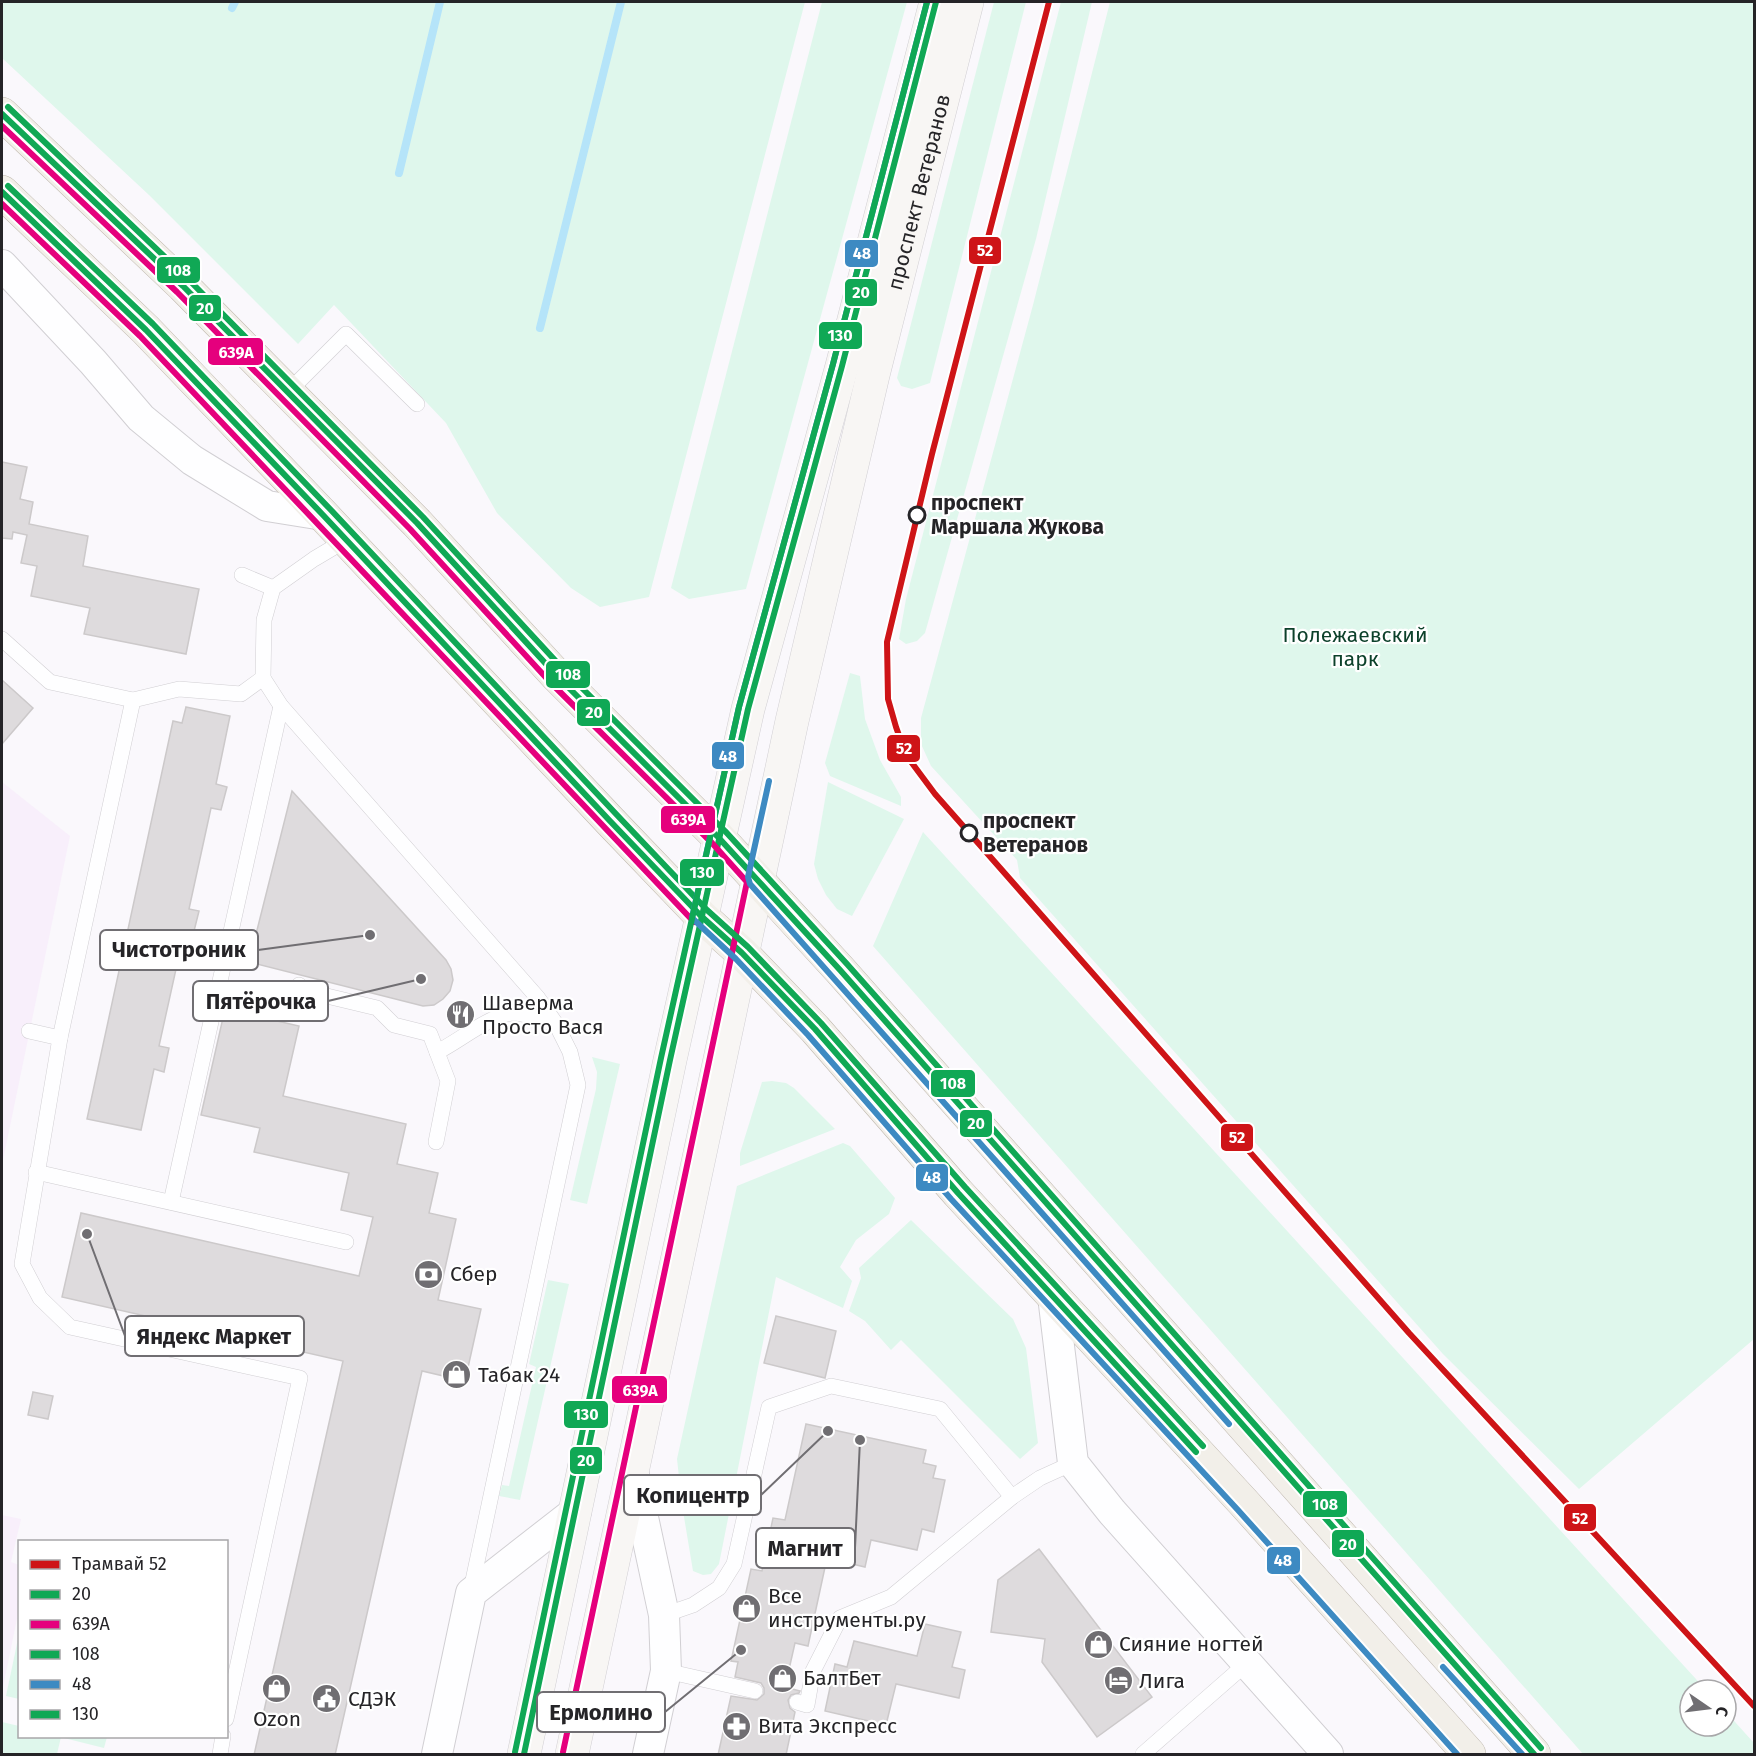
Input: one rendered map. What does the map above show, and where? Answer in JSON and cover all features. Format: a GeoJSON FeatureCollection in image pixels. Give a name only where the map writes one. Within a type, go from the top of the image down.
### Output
{"type":"FeatureCollection","features":[{"type":"Feature","properties":{"kind":"main road","name":"проспект Ветеранов"},"geometry":{"type":"LineString","coordinates":[[524,1755],[701,916],[748,709],[843,366],[936,2]]}},
{"type":"Feature","properties":{"kind":"main road","name":"проспект Ветеранов"},"geometry":{"type":"LineString","coordinates":[[572,1755],[757,879],[836,529],[967,2]]}},
{"type":"Feature","properties":{"kind":"main road"},"geometry":{"type":"LineString","coordinates":[[2,114],[183,286],[288,392],[417,523],[557,676],[718,837],[1534,1755]]}},
{"type":"Feature","properties":{"kind":"main road"},"geometry":{"type":"LineString","coordinates":[[2,192],[146,330],[701,916],[742,953],[815,1029],[958,1193],[1244,1503],[1469,1755]]}},
{"type":"Feature","properties":{"kind":"street"},"geometry":{"type":"LineString","coordinates":[[2,264],[93,362],[141,418],[192,460],[267,506],[323,515]]}},
{"type":"Feature","properties":{"kind":"street"},"geometry":{"type":"LineString","coordinates":[[1053,1296],[1073,1463],[1112,1512],[1328,1755]]}},
{"type":"Feature","properties":{"kind":"street"},"geometry":{"type":"LineString","coordinates":[[633,1471],[664,1615],[666,1671],[648,1755]]}},
{"type":"Feature","properties":{"kind":"street"},"geometry":{"type":"LineString","coordinates":[[437,1755],[471,1593],[576,1511]]}},
{"type":"Feature","properties":{"kind":"lane"},"geometry":{"type":"LineString","coordinates":[[288,392],[346,334],[417,404]]}},
{"type":"Feature","properties":{"kind":"lane"},"geometry":{"type":"LineString","coordinates":[[346,540],[273,588],[264,620],[263,678],[281,706],[535,994],[556,1024],[570,1052],[578,1085],[471,1593]]}},
{"type":"Feature","properties":{"kind":"lane"},"geometry":{"type":"LineString","coordinates":[[242,575],[273,588]]}},
{"type":"Feature","properties":{"kind":"lane"},"geometry":{"type":"LineString","coordinates":[[2,639],[50,682],[133,700],[179,688],[241,694],[263,678]]}},
{"type":"Feature","properties":{"kind":"lane"},"geometry":{"type":"LineString","coordinates":[[133,700],[60,1038],[22,1264],[40,1298],[70,1327],[300,1378],[228,1710]]}},
{"type":"Feature","properties":{"kind":"lane"},"geometry":{"type":"LineString","coordinates":[[171,1202],[281,706]]}},
{"type":"Feature","properties":{"kind":"lane"},"geometry":{"type":"LineString","coordinates":[[299,985],[306,991],[377,1008],[394,1025],[430,1034],[448,1081],[436,1142]]}},
{"type":"Feature","properties":{"kind":"lane"},"geometry":{"type":"LineString","coordinates":[[437,1052],[456,1043],[489,1020],[514,1013],[556,1024]]}},
{"type":"Feature","properties":{"kind":"lane"},"geometry":{"type":"LineString","coordinates":[[29,1031],[60,1038]]}},
{"type":"Feature","properties":{"kind":"lane"},"geometry":{"type":"LineString","coordinates":[[36,1172],[346,1242]]}},
{"type":"Feature","properties":{"kind":"lane"},"geometry":{"type":"LineString","coordinates":[[664,1615],[693,1605],[719,1588],[734,1564],[769,1407],[831,1386],[940,1409],[1012,1497]]}},
{"type":"Feature","properties":{"kind":"lane"},"geometry":{"type":"LineString","coordinates":[[797,1702],[807,1705],[813,1671],[840,1618],[891,1598],[1012,1497],[1040,1478],[1073,1463]]}},
{"type":"Feature","properties":{"kind":"lane"},"geometry":{"type":"LineString","coordinates":[[1143,1755],[1247,1664]]}},
{"type":"Feature","properties":{"kind":"lane"},"geometry":{"type":"LineString","coordinates":[[666,1671],[755,1691]]}},
{"type":"Feature","properties":{"kind":"lane"},"geometry":{"type":"LineString","coordinates":[[220,1755],[223,1738]]}},
{"type":"Feature","properties":{"kind":"shaded area"},"geometry":{"type":"Polygon","coordinates":[[[2,782],[70,836],[2,1165],[2,782]]]}},
{"type":"Feature","properties":{"kind":"shaded area"},"geometry":{"type":"Polygon","coordinates":[[[2,1515],[21,1519],[11,1562],[18,1565],[18,1614],[2,1692],[2,1515]]]}},
{"type":"Feature","properties":{"kind":"green space"},"geometry":{"type":"Polygon","coordinates":[[[2,2],[805,2],[649,597],[600,607],[571,588],[497,513],[446,423],[334,305],[298,344],[149,195],[2,58],[2,2]]]}},
{"type":"Feature","properties":{"kind":"green space"},"geometry":{"type":"Polygon","coordinates":[[[822,2],[907,2],[746,589],[689,599],[671,588],[822,2]]]}},
{"type":"Feature","properties":{"kind":"green space"},"geometry":{"type":"Polygon","coordinates":[[[994,2],[1026,2],[930,383],[912,389],[901,386],[897,378],[994,2]]]}},
{"type":"Feature","properties":{"kind":"green space"},"geometry":{"type":"Polygon","coordinates":[[[1061,2],[1092,2],[1036,239],[925,633],[917,641],[906,644],[899,639],[906,599],[1061,2]]]}},
{"type":"Feature","properties":{"kind":"green space","name":"Полежаевский парк"},"geometry":{"type":"Polygon","coordinates":[[[1110,2],[1754,2],[1754,1339],[1579,1489],[1443,1354],[1020,878],[1017,860],[931,766],[921,744],[921,718],[1033,305],[1110,2]]]}},
{"type":"Feature","properties":{"kind":"green space"},"geometry":{"type":"Polygon","coordinates":[[[850,673],[860,676],[865,719],[880,760],[901,797],[901,806],[830,776],[825,763],[850,673]]]}},
{"type":"Feature","properties":{"kind":"green space"},"geometry":{"type":"Polygon","coordinates":[[[828,782],[904,819],[852,916],[837,909],[826,895],[814,864],[828,782]]]}},
{"type":"Feature","properties":{"kind":"green space"},"geometry":{"type":"Polygon","coordinates":[[[923,832],[1695,1678],[1678,1678],[1678,1738],[1738,1738],[1738,1725],[1754,1743],[1754,1754],[1583,1754],[873,946],[923,832]]]}},
{"type":"Feature","properties":{"kind":"green space"},"geometry":{"type":"Polygon","coordinates":[[[592,1057],[620,1064],[587,1204],[570,1200],[596,1089],[597,1072],[592,1057]]]}},
{"type":"Feature","properties":{"kind":"green space"},"geometry":{"type":"Polygon","coordinates":[[[762,1082],[786,1083],[794,1088],[835,1129],[740,1166],[740,1153],[762,1082]]]}},
{"type":"Feature","properties":{"kind":"green space"},"geometry":{"type":"Polygon","coordinates":[[[843,1143],[850,1146],[895,1198],[889,1214],[856,1240],[840,1267],[852,1281],[843,1308],[776,1277],[719,1564],[711,1574],[703,1575],[693,1571],[677,1459],[737,1186],[843,1143]]]}},
{"type":"Feature","properties":{"kind":"green space"},"geometry":{"type":"Polygon","coordinates":[[[911,1220],[1013,1319],[1026,1348],[1038,1443],[1020,1459],[901,1340],[891,1350],[865,1321],[849,1311],[861,1278],[859,1268],[911,1220]]]}},
{"type":"Feature","properties":{"kind":"green space"},"geometry":{"type":"Polygon","coordinates":[[[548,1280],[569,1284],[520,1500],[499,1496],[502,1485],[509,1486],[536,1367],[529,1364],[548,1280]]]}},
{"type":"Feature","properties":{"kind":"green space"},"geometry":{"type":"Polygon","coordinates":[[[18,1639],[18,1699],[6,1696],[18,1639]]]}},
{"type":"Feature","properties":{"kind":"green space"},"geometry":{"type":"Polygon","coordinates":[[[2,1722],[18,1726],[18,1738],[61,1738],[57,1754],[2,1754],[2,1722]]]}},
{"type":"Feature","properties":{"kind":"green space"},"geometry":{"type":"Polygon","coordinates":[[[64,1738],[106,1738],[104,1748],[64,1738]]]}},
{"type":"Feature","properties":{"kind":"building"},"geometry":{"type":"Polygon","coordinates":[[[2,462],[27,467],[20,499],[33,502],[29,524],[88,536],[83,566],[199,589],[186,654],[84,634],[90,608],[31,596],[37,566],[21,563],[27,535],[13,532],[12,539],[2,538],[2,462]]]}},
{"type":"Feature","properties":{"kind":"building"},"geometry":{"type":"Polygon","coordinates":[[[2,680],[33,708],[2,744],[2,680]]]}},
{"type":"Feature","properties":{"kind":"building"},"geometry":{"type":"Polygon","coordinates":[[[186,707],[230,716],[216,784],[227,787],[221,810],[211,808],[189,909],[199,911],[193,935],[184,933],[159,1046],[169,1048],[164,1072],[154,1069],[141,1130],[87,1119],[173,721],[182,723],[186,707]]]}},
{"type":"Feature","properties":{"kind":"building"},"geometry":{"type":"Polygon","coordinates":[[[292,791],[446,960],[453,980],[450,991],[443,999],[434,1005],[423,1006],[249,962],[292,791]]]}},
{"type":"Feature","properties":{"kind":"building"},"geometry":{"type":"Polygon","coordinates":[[[225,1009],[299,1026],[283,1096],[406,1124],[397,1164],[438,1173],[429,1213],[456,1219],[438,1300],[481,1309],[465,1381],[422,1371],[335,1755],[254,1755],[343,1361],[62,1297],[81,1213],[359,1276],[373,1217],[341,1210],[349,1173],[254,1152],[260,1128],[201,1115],[225,1009]]]}},
{"type":"Feature","properties":{"kind":"building"},"geometry":{"type":"Polygon","coordinates":[[[776,1316],[836,1331],[825,1378],[764,1363],[776,1316]]]}},
{"type":"Feature","properties":{"kind":"building"},"geometry":{"type":"Polygon","coordinates":[[[33,1392],[53,1396],[48,1419],[28,1415],[33,1392]]]}},
{"type":"Feature","properties":{"kind":"building"},"geometry":{"type":"Polygon","coordinates":[[[806,1424],[926,1450],[923,1463],[936,1466],[933,1478],[945,1480],[934,1532],[922,1529],[917,1550],[871,1540],[865,1567],[827,1558],[808,1646],[795,1643],[785,1687],[800,1691],[791,1695],[788,1700],[790,1708],[795,1712],[786,1755],[718,1755],[731,1696],[757,1700],[764,1694],[761,1683],[735,1677],[738,1662],[731,1661],[751,1569],[762,1571],[773,1518],[785,1520],[806,1424]]]}},
{"type":"Feature","properties":{"kind":"building"},"geometry":{"type":"Polygon","coordinates":[[[1039,1549],[1152,1697],[1097,1737],[1042,1662],[1045,1639],[991,1632],[998,1580],[1039,1549]]]}},
{"type":"Feature","properties":{"kind":"building"},"geometry":{"type":"Polygon","coordinates":[[[925,1624],[961,1632],[952,1667],[965,1670],[959,1698],[896,1684],[886,1725],[825,1711],[835,1664],[847,1667],[854,1641],[917,1656],[925,1624]]]}},
{"type":"Feature","properties":{"kind":"waterway"},"geometry":{"type":"LineString","coordinates":[[232,8],[235,2]]}},
{"type":"Feature","properties":{"kind":"waterway"},"geometry":{"type":"LineString","coordinates":[[399,173],[440,2]]}},
{"type":"Feature","properties":{"kind":"waterway"},"geometry":{"type":"LineString","coordinates":[[540,328],[621,2]]}},
{"type":"Feature","properties":{"kind":"tram line","name":"52"},"geometry":{"type":"LineString","coordinates":[[1049,2],[932,454],[887,642],[888,699],[906,755],[935,794],[1409,1333],[1754,1706]]}},
{"type":"Feature","properties":{"kind":"transit line","name":"48"},"geometry":{"type":"LineString","coordinates":[[927,2],[833,364],[739,707],[692,918],[736,959],[808,1035],[951,1199],[1237,1509],[1457,1754]]}},
{"type":"Feature","properties":{"kind":"transit line","name":"130"},"geometry":{"type":"LineString","coordinates":[[515,1752],[661,1058],[739,707],[833,364],[927,2]]}},
{"type":"Feature","properties":{"kind":"transit line","name":"20"},"geometry":{"type":"LineString","coordinates":[[524,1754],[670,1060],[748,709],[842,366],[936,2]]}},
{"type":"Feature","properties":{"kind":"transit line","name":"108"},"geometry":{"type":"LineString","coordinates":[[8,107],[189,280],[423,517],[564,670],[725,831],[847,964],[1541,1748]]}},
{"type":"Feature","properties":{"kind":"transit line","name":"20"},"geometry":{"type":"LineString","coordinates":[[2,114],[183,286],[417,523],[557,676],[718,837],[840,970],[1534,1754]]}},
{"type":"Feature","properties":{"kind":"transit line","name":"639А"},"geometry":{"type":"LineString","coordinates":[[2,126],[177,292],[410,529],[550,682],[712,843],[747,882],[563,1752]]}},
{"type":"Feature","properties":{"kind":"transit line","name":"108"},"geometry":{"type":"LineString","coordinates":[[8,186],[153,324],[707,910],[748,947],[821,1023],[965,1187],[1203,1446]]}},
{"type":"Feature","properties":{"kind":"transit line","name":"20"},"geometry":{"type":"LineString","coordinates":[[2,192],[146,330],[610,821],[701,916],[742,953],[815,1029],[958,1193],[1196,1452]]}},
{"type":"Feature","properties":{"kind":"transit line","name":"639А"},"geometry":{"type":"LineString","coordinates":[[2,204],[140,336],[694,922]]}},
{"type":"Feature","properties":{"kind":"transit line","name":"48"},"geometry":{"type":"LineString","coordinates":[[769,781],[748,877],[750,884],[1229,1424]]}},
{"type":"Feature","properties":{"kind":"transit line","name":"48"},"geometry":{"type":"LineString","coordinates":[[1443,1667],[1522,1754]]}},
{"type":"Feature","properties":{"kind":"place","name":"проспект Маршала Жукова"},"geometry":{"type":"Point","coordinates":[917,515]}},
{"type":"Feature","properties":{"kind":"place","name":"проспект Ветеранов"},"geometry":{"type":"Point","coordinates":[969,833]}},
{"type":"Feature","properties":{"kind":"place","name":"Чистотроник"},"geometry":{"type":"Point","coordinates":[370,935]}},
{"type":"Feature","properties":{"kind":"place","name":"Пятёрочка"},"geometry":{"type":"Point","coordinates":[421,979]}},
{"type":"Feature","properties":{"kind":"place","name":"Шаверма Просто Вася"},"geometry":{"type":"Point","coordinates":[461,1015]}},
{"type":"Feature","properties":{"kind":"place","name":"Яндекс Маркет"},"geometry":{"type":"Point","coordinates":[87,1234]}},
{"type":"Feature","properties":{"kind":"place","name":"Сбер"},"geometry":{"type":"Point","coordinates":[429,1274]}},
{"type":"Feature","properties":{"kind":"place","name":"Табак 24"},"geometry":{"type":"Point","coordinates":[457,1375]}},
{"type":"Feature","properties":{"kind":"place","name":"Копицентр"},"geometry":{"type":"Point","coordinates":[828,1431]}},
{"type":"Feature","properties":{"kind":"place","name":"Магнит"},"geometry":{"type":"Point","coordinates":[860,1440]}},
{"type":"Feature","properties":{"kind":"place","name":"Все инструменты.ру"},"geometry":{"type":"Point","coordinates":[747,1608]}},
{"type":"Feature","properties":{"kind":"place","name":"Сияние ногтей"},"geometry":{"type":"Point","coordinates":[1098,1644]}},
{"type":"Feature","properties":{"kind":"place","name":"Ермолино"},"geometry":{"type":"Point","coordinates":[741,1650]}},
{"type":"Feature","properties":{"kind":"place","name":"БалтБет"},"geometry":{"type":"Point","coordinates":[782,1678]}},
{"type":"Feature","properties":{"kind":"place","name":"Лига"},"geometry":{"type":"Point","coordinates":[1118,1681]}},
{"type":"Feature","properties":{"kind":"place","name":"Ozon"},"geometry":{"type":"Point","coordinates":[277,1688]}},
{"type":"Feature","properties":{"kind":"place","name":"СДЭК"},"geometry":{"type":"Point","coordinates":[327,1699]}},
{"type":"Feature","properties":{"kind":"place","name":"Вита Экспресс"},"geometry":{"type":"Point","coordinates":[737,1726]}}]}
